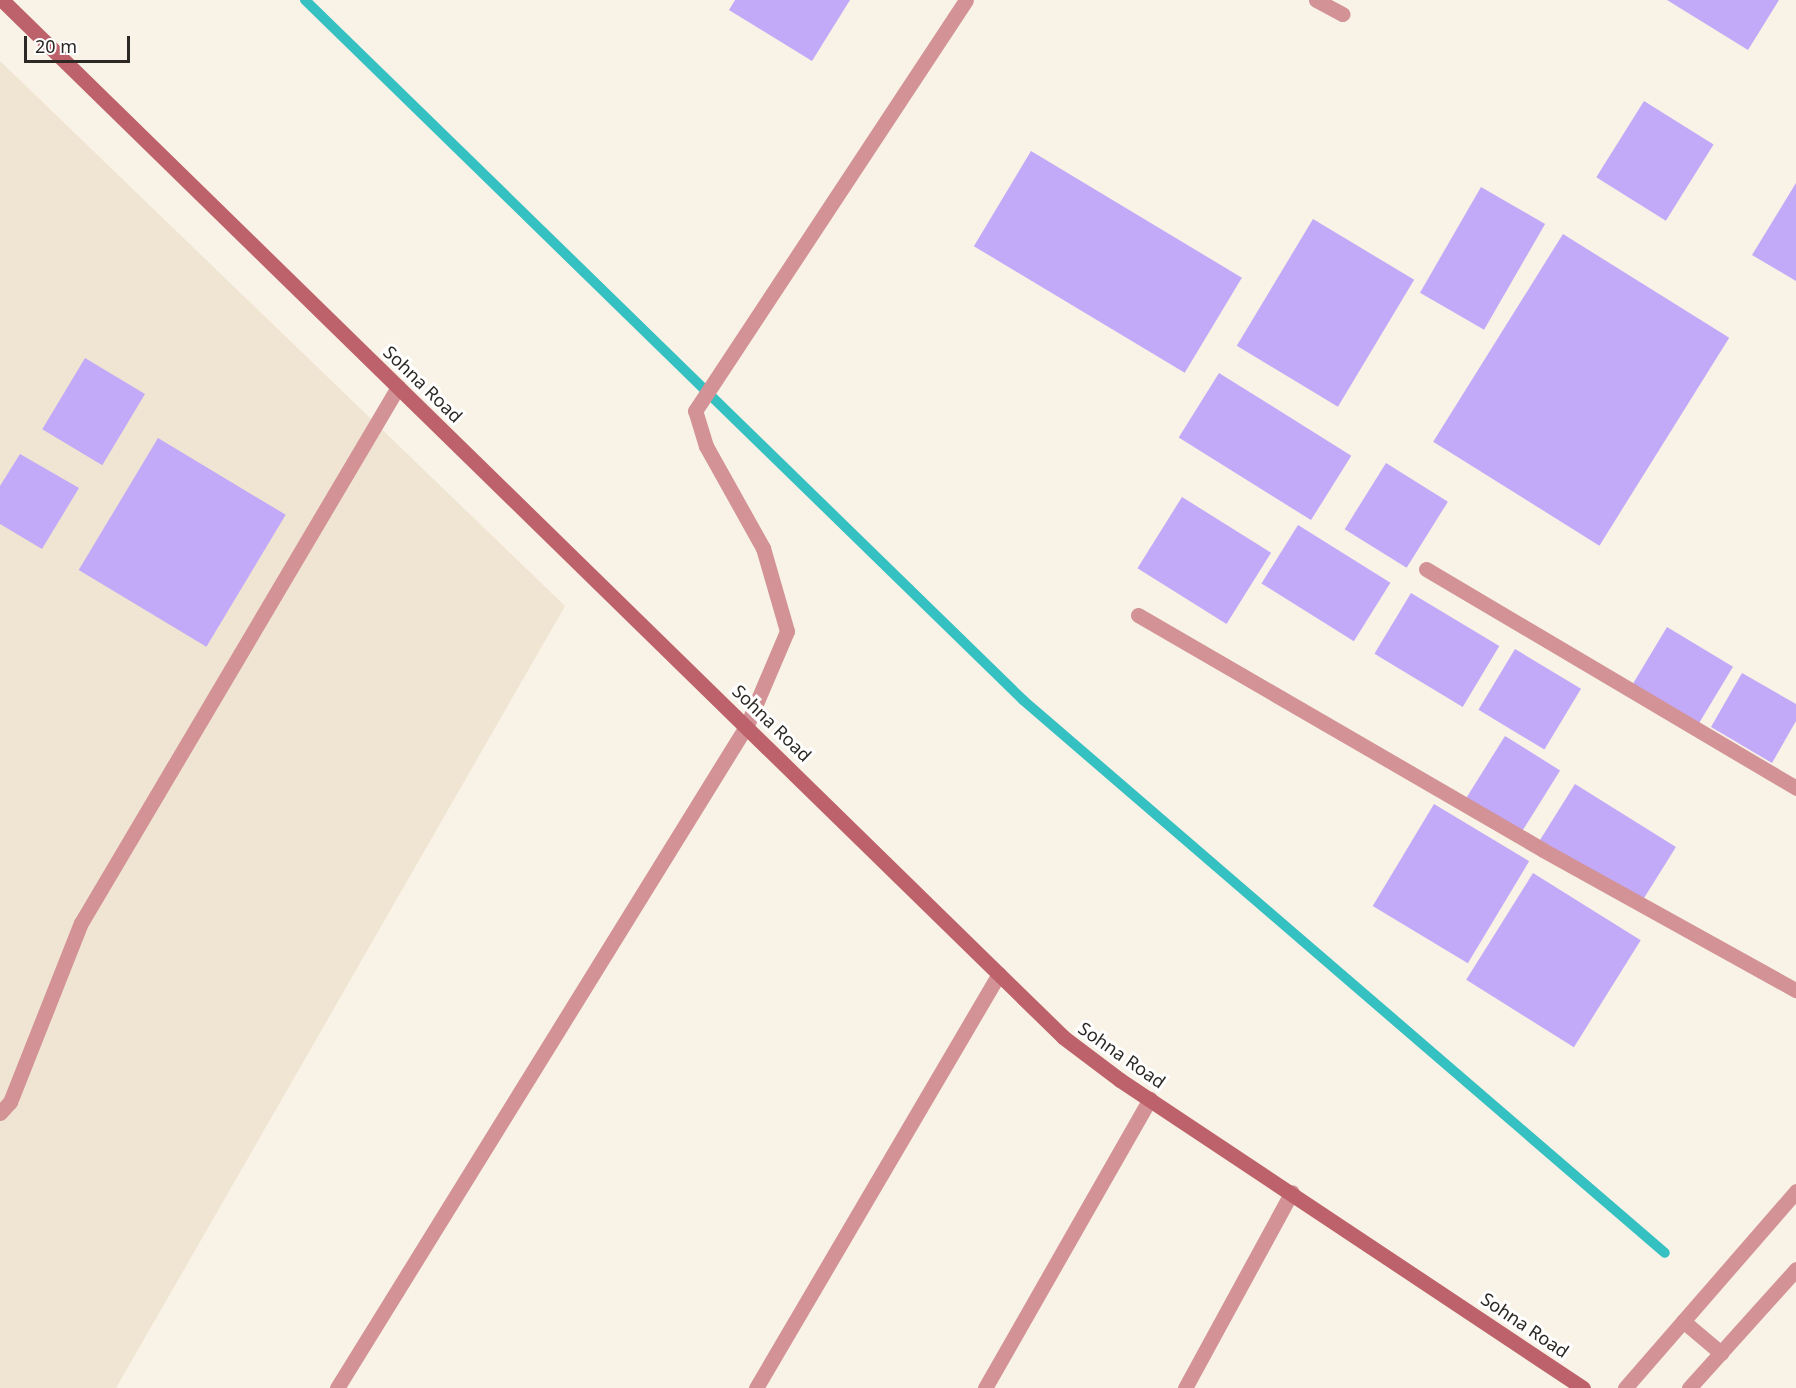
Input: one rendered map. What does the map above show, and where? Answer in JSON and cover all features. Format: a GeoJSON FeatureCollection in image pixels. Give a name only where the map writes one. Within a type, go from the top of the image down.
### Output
{"type":"FeatureCollection","features":[{"type":"Feature","properties":{"kind":"main road","name":"Sohna Road"},"geometry":{"type":"LineString","coordinates":[[2,0],[747,725],[1063,1037],[1150,1099],[1583,1388]]}},
{"type":"Feature","properties":{"kind":"street"},"geometry":{"type":"LineString","coordinates":[[337,1388],[747,725],[787,631],[763,548],[706,446],[695,411],[966,0]]}},
{"type":"Feature","properties":{"kind":"street"},"geometry":{"type":"LineString","coordinates":[[1316,0],[1342,14]]}},
{"type":"Feature","properties":{"kind":"street"},"geometry":{"type":"LineString","coordinates":[[0,1113],[10,1102],[81,923],[398,387]]}},
{"type":"Feature","properties":{"kind":"street"},"geometry":{"type":"LineString","coordinates":[[1426,569],[1796,788]]}},
{"type":"Feature","properties":{"kind":"street"},"geometry":{"type":"LineString","coordinates":[[1138,615],[1553,856],[1796,990]]}},
{"type":"Feature","properties":{"kind":"street"},"geometry":{"type":"LineString","coordinates":[[756,1388],[999,974]]}},
{"type":"Feature","properties":{"kind":"street"},"geometry":{"type":"LineString","coordinates":[[985,1388],[1150,1099]]}},
{"type":"Feature","properties":{"kind":"street"},"geometry":{"type":"LineString","coordinates":[[1625,1388],[1796,1191]]}},
{"type":"Feature","properties":{"kind":"street"},"geometry":{"type":"LineString","coordinates":[[1185,1388],[1292,1192]]}},
{"type":"Feature","properties":{"kind":"street"},"geometry":{"type":"LineString","coordinates":[[1689,1388],[1796,1269]]}},
{"type":"Feature","properties":{"kind":"street"},"geometry":{"type":"LineString","coordinates":[[1683,1321],[1721,1353]]}},
{"type":"Feature","properties":{"kind":"shaded area"},"geometry":{"type":"Polygon","coordinates":[[[0,61],[565,606],[116,1388],[0,1388],[0,61]]]}},
{"type":"Feature","properties":{"kind":"building"},"geometry":{"type":"Polygon","coordinates":[[[735,0],[850,0],[812,61],[729,10],[735,0]]]}},
{"type":"Feature","properties":{"kind":"building"},"geometry":{"type":"Polygon","coordinates":[[[1667,0],[1779,0],[1748,50],[1667,0]]]}},
{"type":"Feature","properties":{"kind":"building"},"geometry":{"type":"Polygon","coordinates":[[[1644,101],[1714,144],[1666,221],[1596,177],[1644,101]]]}},
{"type":"Feature","properties":{"kind":"building"},"geometry":{"type":"Polygon","coordinates":[[[1031,151],[1242,278],[1185,373],[974,246],[1031,151]]]}},
{"type":"Feature","properties":{"kind":"building"},"geometry":{"type":"Polygon","coordinates":[[[1796,183],[1796,281],[1752,255],[1796,183]]]}},
{"type":"Feature","properties":{"kind":"building"},"geometry":{"type":"Polygon","coordinates":[[[1481,187],[1545,224],[1484,330],[1420,293],[1481,187]]]}},
{"type":"Feature","properties":{"kind":"building"},"geometry":{"type":"Polygon","coordinates":[[[1313,219],[1414,280],[1338,407],[1237,346],[1313,219]]]}},
{"type":"Feature","properties":{"kind":"building"},"geometry":{"type":"Polygon","coordinates":[[[1563,234],[1729,338],[1599,546],[1433,442],[1563,234]]]}},
{"type":"Feature","properties":{"kind":"building"},"geometry":{"type":"Polygon","coordinates":[[[85,358],[145,394],[102,465],[42,429],[85,358]]]}},
{"type":"Feature","properties":{"kind":"building"},"geometry":{"type":"Polygon","coordinates":[[[1219,373],[1351,456],[1311,520],[1179,437],[1219,373]]]}},
{"type":"Feature","properties":{"kind":"building"},"geometry":{"type":"Polygon","coordinates":[[[158,438],[286,515],[206,647],[79,570],[158,438]]]}},
{"type":"Feature","properties":{"kind":"building"},"geometry":{"type":"Polygon","coordinates":[[[20,454],[79,488],[42,549],[0,524],[0,486],[20,454]]]}},
{"type":"Feature","properties":{"kind":"building"},"geometry":{"type":"Polygon","coordinates":[[[1386,463],[1448,502],[1407,568],[1345,529],[1386,463]]]}},
{"type":"Feature","properties":{"kind":"building"},"geometry":{"type":"Polygon","coordinates":[[[1182,497],[1271,553],[1227,624],[1137,568],[1182,497]]]}},
{"type":"Feature","properties":{"kind":"building"},"geometry":{"type":"Polygon","coordinates":[[[1298,525],[1390,583],[1354,641],[1261,584],[1298,525]]]}},
{"type":"Feature","properties":{"kind":"building"},"geometry":{"type":"Polygon","coordinates":[[[1411,593],[1499,646],[1463,707],[1374,654],[1411,593]]]}},
{"type":"Feature","properties":{"kind":"building"},"geometry":{"type":"Polygon","coordinates":[[[1667,627],[1733,667],[1697,726],[1631,686],[1667,627]]]}},
{"type":"Feature","properties":{"kind":"building"},"geometry":{"type":"Polygon","coordinates":[[[1515,649],[1581,689],[1544,750],[1478,710],[1515,649]]]}},
{"type":"Feature","properties":{"kind":"building"},"geometry":{"type":"Polygon","coordinates":[[[1742,673],[1796,704],[1796,721],[1772,763],[1711,727],[1742,673]]]}},
{"type":"Feature","properties":{"kind":"building"},"geometry":{"type":"Polygon","coordinates":[[[1505,736],[1560,770],[1521,833],[1466,799],[1505,736]]]}},
{"type":"Feature","properties":{"kind":"building"},"geometry":{"type":"Polygon","coordinates":[[[1575,784],[1676,847],[1641,903],[1540,840],[1575,784]]]}},
{"type":"Feature","properties":{"kind":"building"},"geometry":{"type":"Polygon","coordinates":[[[1434,804],[1529,861],[1468,963],[1373,906],[1434,804]]]}},
{"type":"Feature","properties":{"kind":"building"},"geometry":{"type":"Polygon","coordinates":[[[1533,873],[1641,940],[1574,1047],[1466,980],[1533,873]]]}},
{"type":"Feature","properties":{"kind":"waterway"},"geometry":{"type":"LineString","coordinates":[[305,0],[1023,700],[1665,1253]]}}]}
